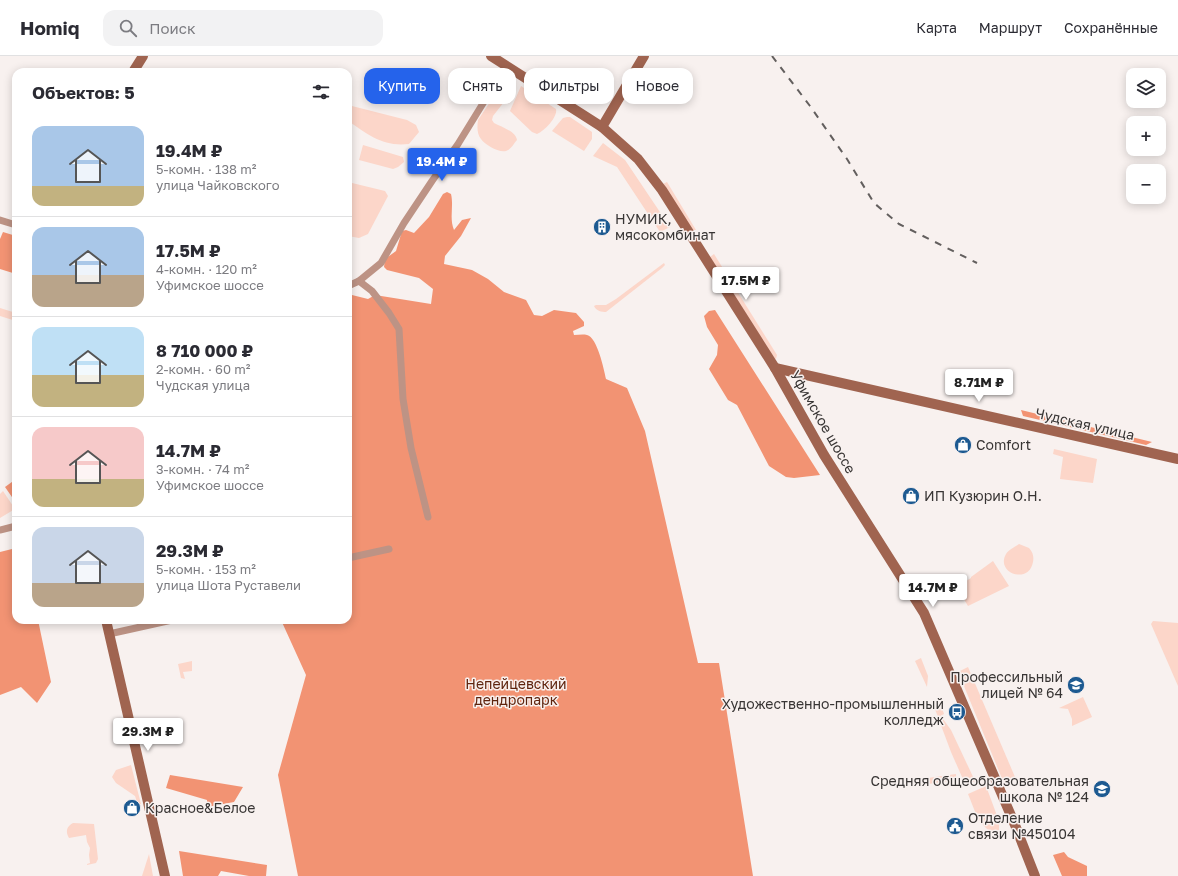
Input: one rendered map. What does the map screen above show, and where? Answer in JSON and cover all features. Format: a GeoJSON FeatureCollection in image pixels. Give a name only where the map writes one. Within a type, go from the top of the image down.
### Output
{"type":"FeatureCollection","features":[{"type":"Feature","properties":{"kind":"main road"},"geometry":{"type":"LineString","coordinates":[[136,68],[143,56]]}},
{"type":"Feature","properties":{"kind":"main road","name":"Уфимское шоссе"},"geometry":{"type":"LineString","coordinates":[[491,56],[602,127],[638,159],[662,190],[775,368],[824,456],[924,613],[1015,825],[1035,876]]}},
{"type":"Feature","properties":{"kind":"main road"},"geometry":{"type":"LineString","coordinates":[[602,127],[644,56]]}},
{"type":"Feature","properties":{"kind":"main road","name":"Чудская улица"},"geometry":{"type":"LineString","coordinates":[[775,368],[1178,458]]}},
{"type":"Feature","properties":{"kind":"main road"},"geometry":{"type":"LineString","coordinates":[[107,624],[165,876]]}},
{"type":"Feature","properties":{"kind":"street"},"geometry":{"type":"LineString","coordinates":[[352,284],[359,281],[381,262],[404,223],[458,144],[506,66]]}},
{"type":"Feature","properties":{"kind":"street"},"geometry":{"type":"LineString","coordinates":[[0,220],[12,224]]}},
{"type":"Feature","properties":{"kind":"street"},"geometry":{"type":"LineString","coordinates":[[359,281],[372,290],[399,329],[403,399],[411,448],[428,517]]}},
{"type":"Feature","properties":{"kind":"street"},"geometry":{"type":"LineString","coordinates":[[0,530],[12,527]]}},
{"type":"Feature","properties":{"kind":"street"},"geometry":{"type":"LineString","coordinates":[[352,557],[389,549]]}},
{"type":"Feature","properties":{"kind":"street"},"geometry":{"type":"LineString","coordinates":[[109,634],[154,624]]}},
{"type":"Feature","properties":{"kind":"shaded area"},"geometry":{"type":"Polygon","coordinates":[[[521,86],[524,88],[524,104],[548,104],[556,109],[555,116],[543,130],[537,134],[532,132],[510,111],[513,104],[516,104],[516,97],[521,86]]]}},
{"type":"Feature","properties":{"kind":"shaded area"},"geometry":{"type":"Polygon","coordinates":[[[489,104],[502,104],[493,116],[492,120],[494,123],[514,134],[517,140],[512,147],[505,151],[494,149],[481,139],[477,125],[478,120],[489,104]]]}},
{"type":"Feature","properties":{"kind":"shaded area"},"geometry":{"type":"Polygon","coordinates":[[[352,106],[407,120],[416,125],[419,132],[409,144],[391,144],[370,135],[352,124],[352,106]]]}},
{"type":"Feature","properties":{"kind":"shaded area"},"geometry":{"type":"Polygon","coordinates":[[[570,117],[592,132],[592,139],[584,151],[552,131],[563,118],[570,117]]]}},
{"type":"Feature","properties":{"kind":"shaded area"},"geometry":{"type":"Polygon","coordinates":[[[603,143],[625,160],[670,227],[660,232],[617,167],[593,156],[603,143]]]}},
{"type":"Feature","properties":{"kind":"shaded area"},"geometry":{"type":"Polygon","coordinates":[[[363,145],[403,157],[404,162],[393,169],[359,160],[363,145]]]}},
{"type":"Feature","properties":{"kind":"shaded area"},"geometry":{"type":"Polygon","coordinates":[[[667,182],[696,230],[691,230],[663,184],[667,182]]]}},
{"type":"Feature","properties":{"kind":"shaded area"},"geometry":{"type":"Polygon","coordinates":[[[352,183],[385,191],[388,196],[368,234],[359,238],[352,237],[352,183]]]}},
{"type":"Feature","properties":{"kind":"shaded area"},"geometry":{"type":"Polygon","coordinates":[[[714,254],[777,355],[776,359],[710,257],[714,254]]]}},
{"type":"Feature","properties":{"kind":"shaded area"},"geometry":{"type":"Polygon","coordinates":[[[664,263],[665,265],[662,268],[606,312],[599,311],[595,308],[594,306],[596,305],[606,305],[616,299],[664,263]]]}},
{"type":"Feature","properties":{"kind":"shaded area"},"geometry":{"type":"Polygon","coordinates":[[[0,308],[12,312],[12,320],[0,316],[0,308]]]}},
{"type":"Feature","properties":{"kind":"shaded area"},"geometry":{"type":"Polygon","coordinates":[[[1054,449],[1097,459],[1093,483],[1060,479],[1063,457],[1053,454],[1054,449]]]}},
{"type":"Feature","properties":{"kind":"shaded area"},"geometry":{"type":"Polygon","coordinates":[[[3,491],[12,504],[12,511],[0,518],[0,494],[3,491]]]}},
{"type":"Feature","properties":{"kind":"shaded area"},"geometry":{"type":"Polygon","coordinates":[[[1019,544],[1029,548],[1033,558],[1030,569],[1026,573],[1020,575],[1009,571],[1005,566],[1004,561],[1006,554],[1019,544]]]}},
{"type":"Feature","properties":{"kind":"shaded area"},"geometry":{"type":"Polygon","coordinates":[[[993,561],[1009,586],[968,606],[959,591],[957,592],[955,588],[993,561]]]}},
{"type":"Feature","properties":{"kind":"shaded area"},"geometry":{"type":"Polygon","coordinates":[[[1153,621],[1178,623],[1178,686],[1151,624],[1153,621]]]}},
{"type":"Feature","properties":{"kind":"shaded area"},"geometry":{"type":"Polygon","coordinates":[[[921,658],[928,676],[927,687],[915,661],[921,658]]]}},
{"type":"Feature","properties":{"kind":"shaded area"},"geometry":{"type":"Polygon","coordinates":[[[192,661],[192,671],[183,672],[185,679],[181,678],[178,664],[192,661]]]}},
{"type":"Feature","properties":{"kind":"shaded area"},"geometry":{"type":"Polygon","coordinates":[[[968,667],[1015,777],[1003,781],[959,674],[960,671],[968,667]]]}},
{"type":"Feature","properties":{"kind":"shaded area"},"geometry":{"type":"Polygon","coordinates":[[[1083,697],[1092,717],[1072,726],[1072,719],[1068,709],[1059,708],[1083,697]]]}},
{"type":"Feature","properties":{"kind":"shaded area"},"geometry":{"type":"Polygon","coordinates":[[[940,702],[944,714],[938,717],[933,704],[940,702]]]}},
{"type":"Feature","properties":{"kind":"shaded area"},"geometry":{"type":"Polygon","coordinates":[[[943,719],[951,730],[975,781],[966,786],[939,720],[943,719]]]}},
{"type":"Feature","properties":{"kind":"shaded area"},"geometry":{"type":"Polygon","coordinates":[[[131,765],[141,804],[138,805],[135,796],[116,783],[112,777],[116,770],[131,765]]]}},
{"type":"Feature","properties":{"kind":"shaded area"},"geometry":{"type":"Polygon","coordinates":[[[956,774],[956,780],[928,784],[928,778],[956,774]]]}},
{"type":"Feature","properties":{"kind":"shaded area"},"geometry":{"type":"Polygon","coordinates":[[[986,786],[999,821],[999,830],[992,832],[980,821],[968,794],[986,786]]]}},
{"type":"Feature","properties":{"kind":"shaded area"},"geometry":{"type":"Polygon","coordinates":[[[73,823],[94,824],[98,859],[96,863],[87,865],[90,863],[90,848],[86,835],[69,838],[67,829],[73,823]]]}},
{"type":"Feature","properties":{"kind":"shaded area"},"geometry":{"type":"Polygon","coordinates":[[[149,854],[153,876],[142,876],[149,854]]]}},
{"type":"Feature","properties":{"kind":"green space","name":"Непейцевский дендропарк"},"geometry":{"type":"Polygon","coordinates":[[[447,192],[451,194],[452,221],[454,230],[462,220],[471,218],[461,236],[445,256],[444,264],[472,270],[488,279],[504,292],[526,300],[534,315],[542,316],[554,310],[576,313],[584,322],[584,326],[573,331],[574,335],[587,335],[591,337],[600,354],[606,379],[627,388],[645,431],[698,663],[719,663],[753,876],[298,876],[278,775],[306,675],[283,624],[352,624],[352,295],[368,299],[375,295],[431,304],[433,289],[419,278],[387,270],[384,267],[385,259],[396,251],[402,231],[406,230],[414,233],[429,217],[443,194],[447,192]]]}},
{"type":"Feature","properties":{"kind":"green space"},"geometry":{"type":"Polygon","coordinates":[[[3,232],[12,235],[12,273],[0,269],[0,239],[3,232]]]}},
{"type":"Feature","properties":{"kind":"green space"},"geometry":{"type":"Polygon","coordinates":[[[715,310],[820,475],[794,478],[786,477],[769,466],[737,405],[728,400],[709,369],[717,355],[718,345],[707,327],[704,316],[709,311],[715,310]]]}},
{"type":"Feature","properties":{"kind":"green space"},"geometry":{"type":"Polygon","coordinates":[[[1021,410],[1152,442],[1146,445],[1023,416],[1021,410]]]}},
{"type":"Feature","properties":{"kind":"green space"},"geometry":{"type":"Polygon","coordinates":[[[12,482],[12,497],[5,487],[12,482]]]}},
{"type":"Feature","properties":{"kind":"green space"},"geometry":{"type":"Polygon","coordinates":[[[12,549],[12,624],[39,624],[51,682],[37,703],[21,687],[0,695],[0,552],[12,549]]]}},
{"type":"Feature","properties":{"kind":"green space"},"geometry":{"type":"Polygon","coordinates":[[[170,775],[243,787],[234,802],[207,807],[207,800],[166,788],[170,775]]]}},
{"type":"Feature","properties":{"kind":"green space"},"geometry":{"type":"Polygon","coordinates":[[[179,851],[267,865],[266,876],[249,876],[221,871],[218,876],[183,876],[179,851]]]}},
{"type":"Feature","properties":{"kind":"green space"},"geometry":{"type":"Polygon","coordinates":[[[1064,852],[1068,857],[1087,866],[1087,876],[1062,876],[1053,855],[1064,852]]]}},
{"type":"Feature","properties":{"kind":"railway"},"geometry":{"type":"LineString","coordinates":[[772,56],[810,106],[847,159],[874,203],[899,224],[977,263]]}},
{"type":"Feature","properties":{"kind":"place","name":"НУМИК, мясокомбинат"},"geometry":{"type":"Point","coordinates":[602,227]}},
{"type":"Feature","properties":{"kind":"place","name":"Comfort"},"geometry":{"type":"Point","coordinates":[963,445]}},
{"type":"Feature","properties":{"kind":"place","name":"ИП Кузюрин О.Н."},"geometry":{"type":"Point","coordinates":[911,496]}},
{"type":"Feature","properties":{"kind":"place","name":"Профессильный лицей № 64"},"geometry":{"type":"Point","coordinates":[1076,685]}},
{"type":"Feature","properties":{"kind":"place","name":"Художественно-промышленный колледж"},"geometry":{"type":"Point","coordinates":[957,712]}},
{"type":"Feature","properties":{"kind":"place","name":"Средняя общеобразовательная школа № 124"},"geometry":{"type":"Point","coordinates":[1102,789]}},
{"type":"Feature","properties":{"kind":"place","name":"Красное&Белое"},"geometry":{"type":"Point","coordinates":[132,808]}},
{"type":"Feature","properties":{"kind":"place","name":"Отделение связи №450104"},"geometry":{"type":"Point","coordinates":[955,826]}}]}
